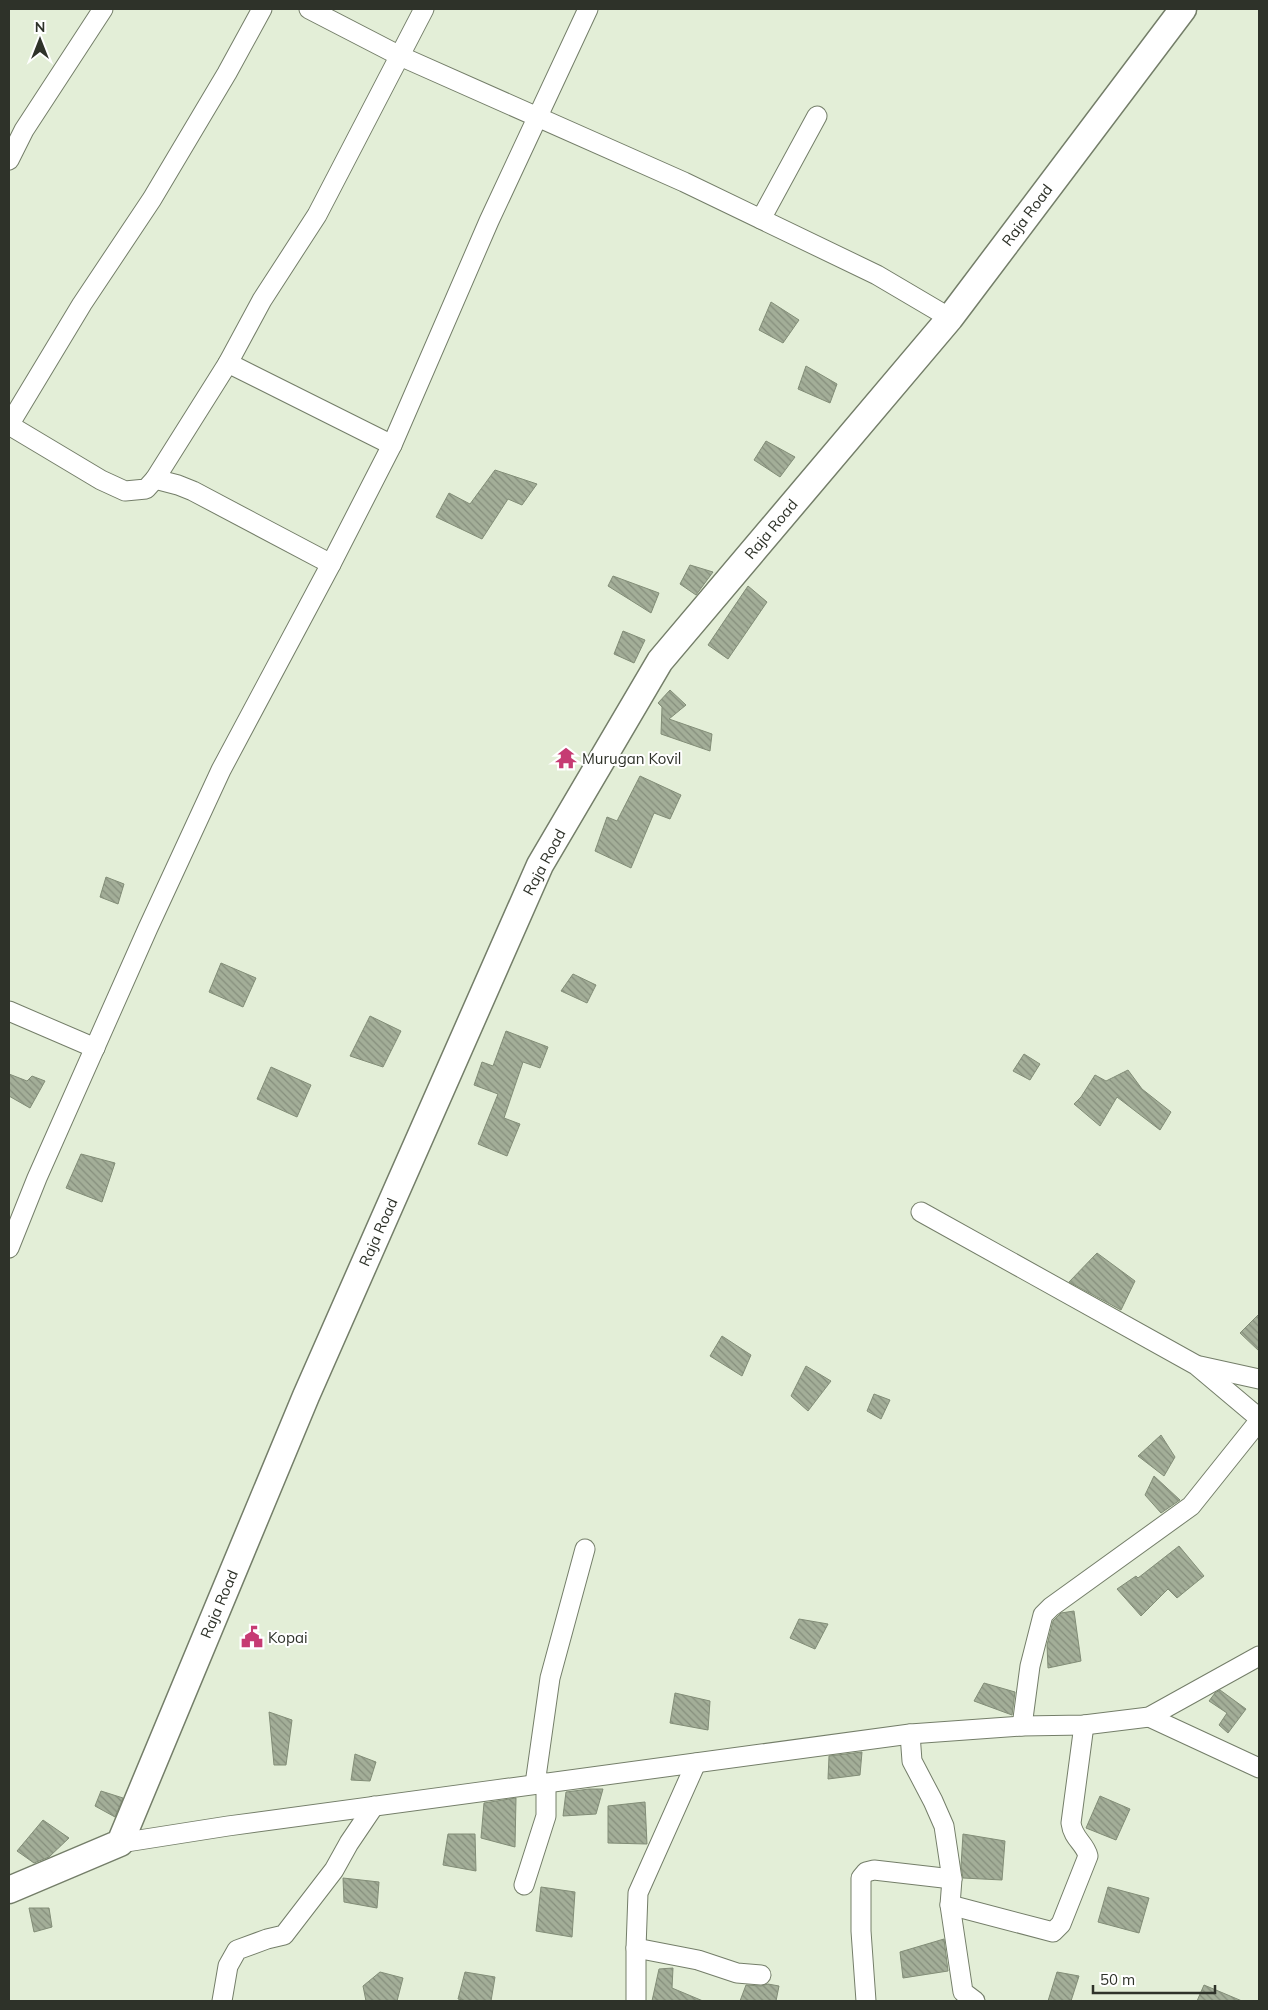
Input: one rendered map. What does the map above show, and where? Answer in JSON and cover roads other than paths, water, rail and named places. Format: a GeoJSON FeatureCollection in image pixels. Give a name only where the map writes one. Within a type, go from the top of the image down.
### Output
{"type":"FeatureCollection","features":[{"type":"Feature","properties":{"kind":"street"},"geometry":{"type":"LineString","coordinates":[[9,160],[24,130],[103,9]]}},
{"type":"Feature","properties":{"kind":"street"},"geometry":{"type":"LineString","coordinates":[[262,9],[227,73],[152,199],[82,304],[9,425],[101,480],[125,491],[146,490],[155,479],[228,363],[262,300],[317,215],[424,9]]}},
{"type":"Feature","properties":{"kind":"street"},"geometry":{"type":"LineString","coordinates":[[309,9],[400,56],[684,182],[761,219],[877,275],[950,318]]}},
{"type":"Feature","properties":{"kind":"street"},"geometry":{"type":"LineString","coordinates":[[9,1248],[95,1048],[221,770],[332,564],[392,445],[489,221],[588,9]]}},
{"type":"Feature","properties":{"kind":"street","name":"Raja Road"},"geometry":{"type":"LineString","coordinates":[[120,1843],[306,1396],[540,865],[660,661],[950,318],[1183,9]]}},
{"type":"Feature","properties":{"kind":"street"},"geometry":{"type":"LineString","coordinates":[[761,219],[817,116]]}},
{"type":"Feature","properties":{"kind":"street"},"geometry":{"type":"LineString","coordinates":[[228,363],[392,445]]}},
{"type":"Feature","properties":{"kind":"street"},"geometry":{"type":"LineString","coordinates":[[155,479],[193,491],[332,564]]}},
{"type":"Feature","properties":{"kind":"street"},"geometry":{"type":"LineString","coordinates":[[9,1011],[95,1048]]}},
{"type":"Feature","properties":{"kind":"street"},"geometry":{"type":"LineString","coordinates":[[921,1212],[1196,1365],[1259,1419],[1190,1506],[1051,1607],[1043,1615],[1030,1666],[1022,1726]]}},
{"type":"Feature","properties":{"kind":"street"},"geometry":{"type":"LineString","coordinates":[[1196,1365],[1259,1379]]}},
{"type":"Feature","properties":{"kind":"street"},"geometry":{"type":"LineString","coordinates":[[524,1885],[546,1816],[541,1783],[550,1678],[585,1549]]}},
{"type":"Feature","properties":{"kind":"street"},"geometry":{"type":"LineString","coordinates":[[9,1890],[120,1843],[374,1806],[910,1734],[1022,1726],[1084,1726],[1150,1716],[1259,1656]]}},
{"type":"Feature","properties":{"kind":"street"},"geometry":{"type":"LineString","coordinates":[[1150,1716],[1259,1768]]}},
{"type":"Feature","properties":{"kind":"street"},"geometry":{"type":"LineString","coordinates":[[950,1905],[1053,1932],[1061,1924],[1088,1856],[1087,1851],[1072,1832],[1071,1824],[1084,1726]]}},
{"type":"Feature","properties":{"kind":"street"},"geometry":{"type":"LineString","coordinates":[[910,1734],[912,1761],[934,1801],[944,1826],[952,1879],[950,1905],[963,1992],[975,2001]]}},
{"type":"Feature","properties":{"kind":"street"},"geometry":{"type":"LineString","coordinates":[[636,2001],[638,1893],[696,1762]]}},
{"type":"Feature","properties":{"kind":"street"},"geometry":{"type":"LineString","coordinates":[[222,2001],[228,1966],[237,1950],[284,1935],[334,1870],[349,1843],[374,1806]]}},
{"type":"Feature","properties":{"kind":"street"},"geometry":{"type":"LineString","coordinates":[[866,2001],[861,1931],[860,1878],[866,1872],[874,1870],[952,1879]]}},
{"type":"Feature","properties":{"kind":"street"},"geometry":{"type":"LineString","coordinates":[[636,1948],[698,1960],[737,1974],[761,1975]]}},
{"type":"Feature","properties":{"kind":"place","name":"Murugan Kovil"},"geometry":{"type":"Point","coordinates":[566,758]}},
{"type":"Feature","properties":{"kind":"place","name":"Kopai"},"geometry":{"type":"Point","coordinates":[252,1637]}}]}
